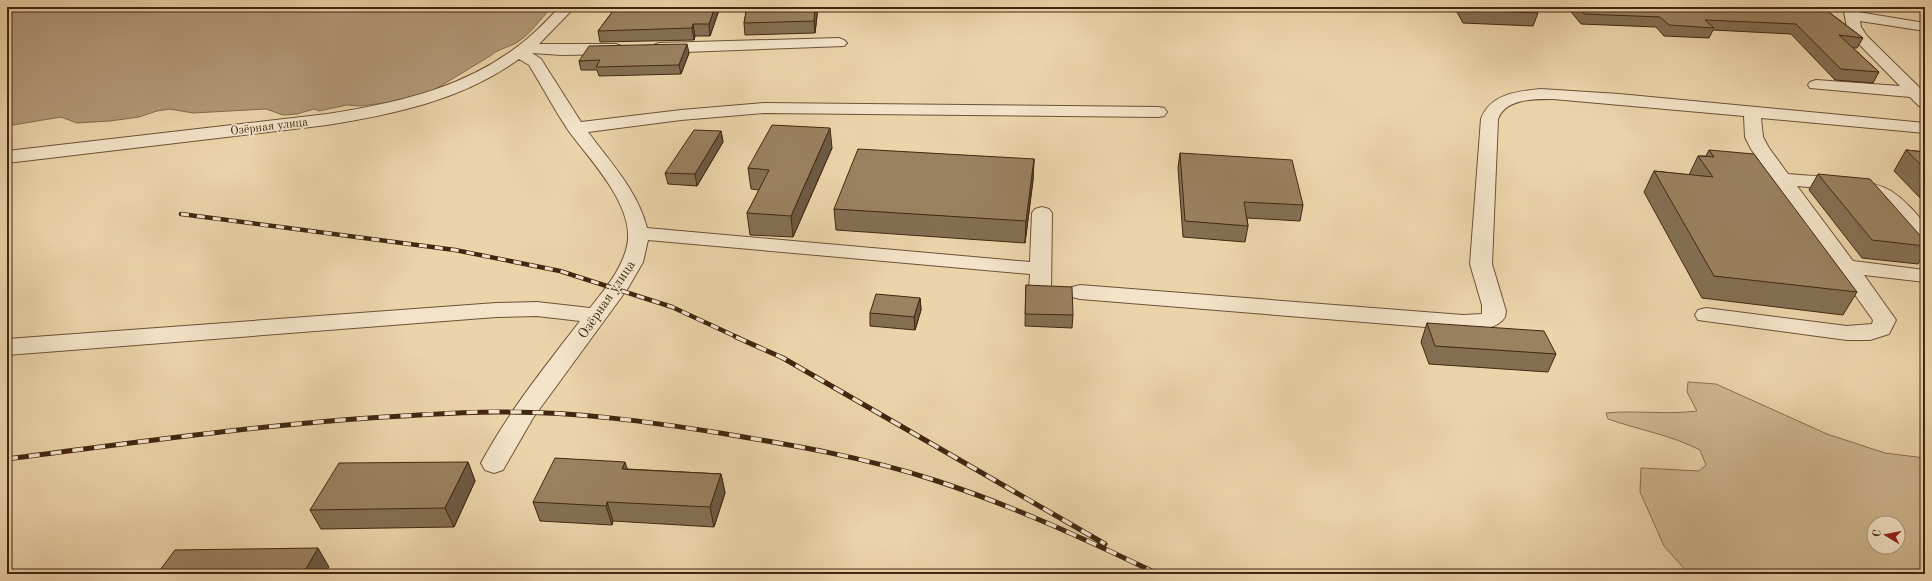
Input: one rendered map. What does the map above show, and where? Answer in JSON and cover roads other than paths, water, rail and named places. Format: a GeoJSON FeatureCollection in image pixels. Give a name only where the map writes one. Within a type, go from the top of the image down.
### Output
{"type":"FeatureCollection","features":[{"type":"Feature","properties":{"kind":"street","name":"Озёрная улица"},"geometry":{"type":"LineString","coordinates":[[7,156],[380,112],[441,96],[465,86],[522,51],[545,32],[568,7]]}},
{"type":"Feature","properties":{"kind":"street"},"geometry":{"type":"LineString","coordinates":[[1921,93],[1898,76],[1862,39],[1854,27],[1851,11],[1925,27]]}},
{"type":"Feature","properties":{"kind":"street"},"geometry":{"type":"LineString","coordinates":[[643,48],[840,43]]}},
{"type":"Feature","properties":{"kind":"street"},"geometry":{"type":"LineString","coordinates":[[522,51],[627,49]]}},
{"type":"Feature","properties":{"kind":"street","name":"Озёрная улица"},"geometry":{"type":"LineString","coordinates":[[494,463],[520,417],[596,316],[629,268],[635,256],[638,233],[635,217],[628,201],[576,128],[534,62],[522,51]]}},
{"type":"Feature","properties":{"kind":"street"},"geometry":{"type":"LineString","coordinates":[[1816,85],[1921,93]]}},
{"type":"Feature","properties":{"kind":"street"},"geometry":{"type":"LineString","coordinates":[[1080,292],[1458,322],[1475,323],[1488,321],[1494,317],[1496,311],[1481,264],[1489,116],[1496,107],[1505,101],[1522,96],[1562,95],[1925,128]]}},
{"type":"Feature","properties":{"kind":"street"},"geometry":{"type":"LineString","coordinates":[[576,128],[681,115],[770,108],[1158,112]]}},
{"type":"Feature","properties":{"kind":"street"},"geometry":{"type":"LineString","coordinates":[[1706,315],[1847,332],[1870,333],[1881,329],[1885,320],[1760,149],[1754,137],[1752,112]]}},
{"type":"Feature","properties":{"kind":"street"},"geometry":{"type":"LineString","coordinates":[[1782,179],[1865,187],[1877,190],[1893,200],[1925,236]]}},
{"type":"Feature","properties":{"kind":"street"},"geometry":{"type":"LineString","coordinates":[[1040,291],[1042,213]]}},
{"type":"Feature","properties":{"kind":"street"},"geometry":{"type":"LineString","coordinates":[[638,233],[1040,269]]}},
{"type":"Feature","properties":{"kind":"street"},"geometry":{"type":"LineString","coordinates":[[1846,267],[1925,276]]}},
{"type":"Feature","properties":{"kind":"street"},"geometry":{"type":"LineString","coordinates":[[7,347],[496,310],[537,309],[596,316]]}},
{"type":"Feature","properties":{"kind":"railway"},"geometry":{"type":"LineString","coordinates":[[181,214],[455,250],[560,271],[672,307],[739,338]]}},
{"type":"Feature","properties":{"kind":"railway"},"geometry":{"type":"LineString","coordinates":[[736,337],[783,358],[1105,544]]}},
{"type":"Feature","properties":{"kind":"railway"},"geometry":{"type":"LineString","coordinates":[[7,459],[148,441],[337,420],[493,412],[535,412],[614,418],[694,429],[801,447],[855,458],[908,472],[991,500],[1075,535],[1158,574]]}}]}
